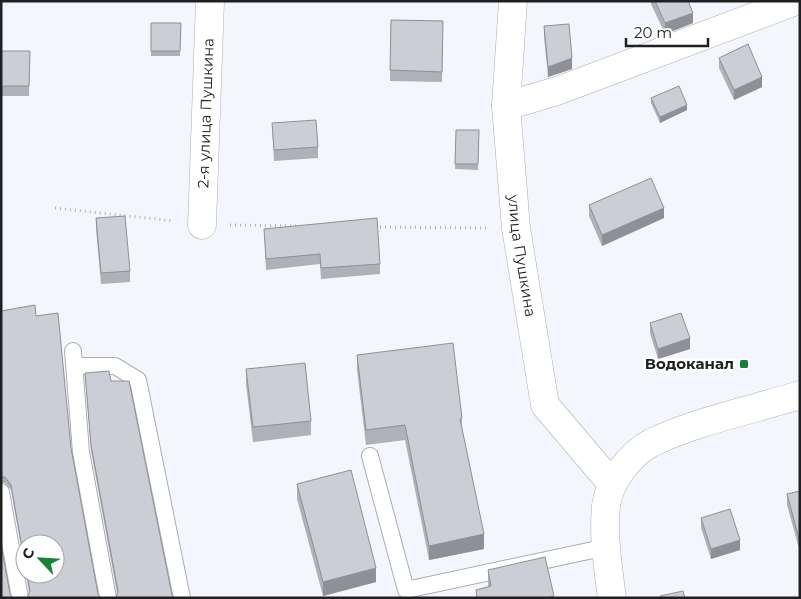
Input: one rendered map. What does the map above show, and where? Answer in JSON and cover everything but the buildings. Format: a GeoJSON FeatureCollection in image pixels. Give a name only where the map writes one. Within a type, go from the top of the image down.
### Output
{"type":"FeatureCollection","features":[{"type":"Feature","properties":{"kind":"street","name":"2-я улица Пушкина"},"geometry":{"type":"LineString","coordinates":[[202,224],[210,1]]}},
{"type":"Feature","properties":{"kind":"street","name":"улица Пушкина"},"geometry":{"type":"LineString","coordinates":[[513,1],[506,106],[516,228],[545,405],[612,484]]}},
{"type":"Feature","properties":{"kind":"street"},"geometry":{"type":"LineString","coordinates":[[506,106],[558,91],[796,1]]}},
{"type":"Feature","properties":{"kind":"street"},"geometry":{"type":"LineString","coordinates":[[612,598],[607,547],[606,506],[612,484],[628,461],[650,444],[695,426],[800,395]]}},
{"type":"Feature","properties":{"kind":"lane"},"geometry":{"type":"LineString","coordinates":[[108,598],[81,452],[73,359],[115,366],[138,380],[182,598]]}},
{"type":"Feature","properties":{"kind":"lane"},"geometry":{"type":"LineString","coordinates":[[370,456],[406,590],[607,547]]}},
{"type":"Feature","properties":{"kind":"lane"},"geometry":{"type":"LineString","coordinates":[[1,492],[20,598]]}},
{"type":"Feature","properties":{"kind":"path"},"geometry":{"type":"LineString","coordinates":[[55,208],[202,224],[300,226]]}},
{"type":"Feature","properties":{"kind":"path"},"geometry":{"type":"LineString","coordinates":[[369,227],[516,228]]}},
{"type":"Feature","properties":{"kind":"place","name":"Водоканал"},"geometry":{"type":"Point","coordinates":[744,364]}}]}
